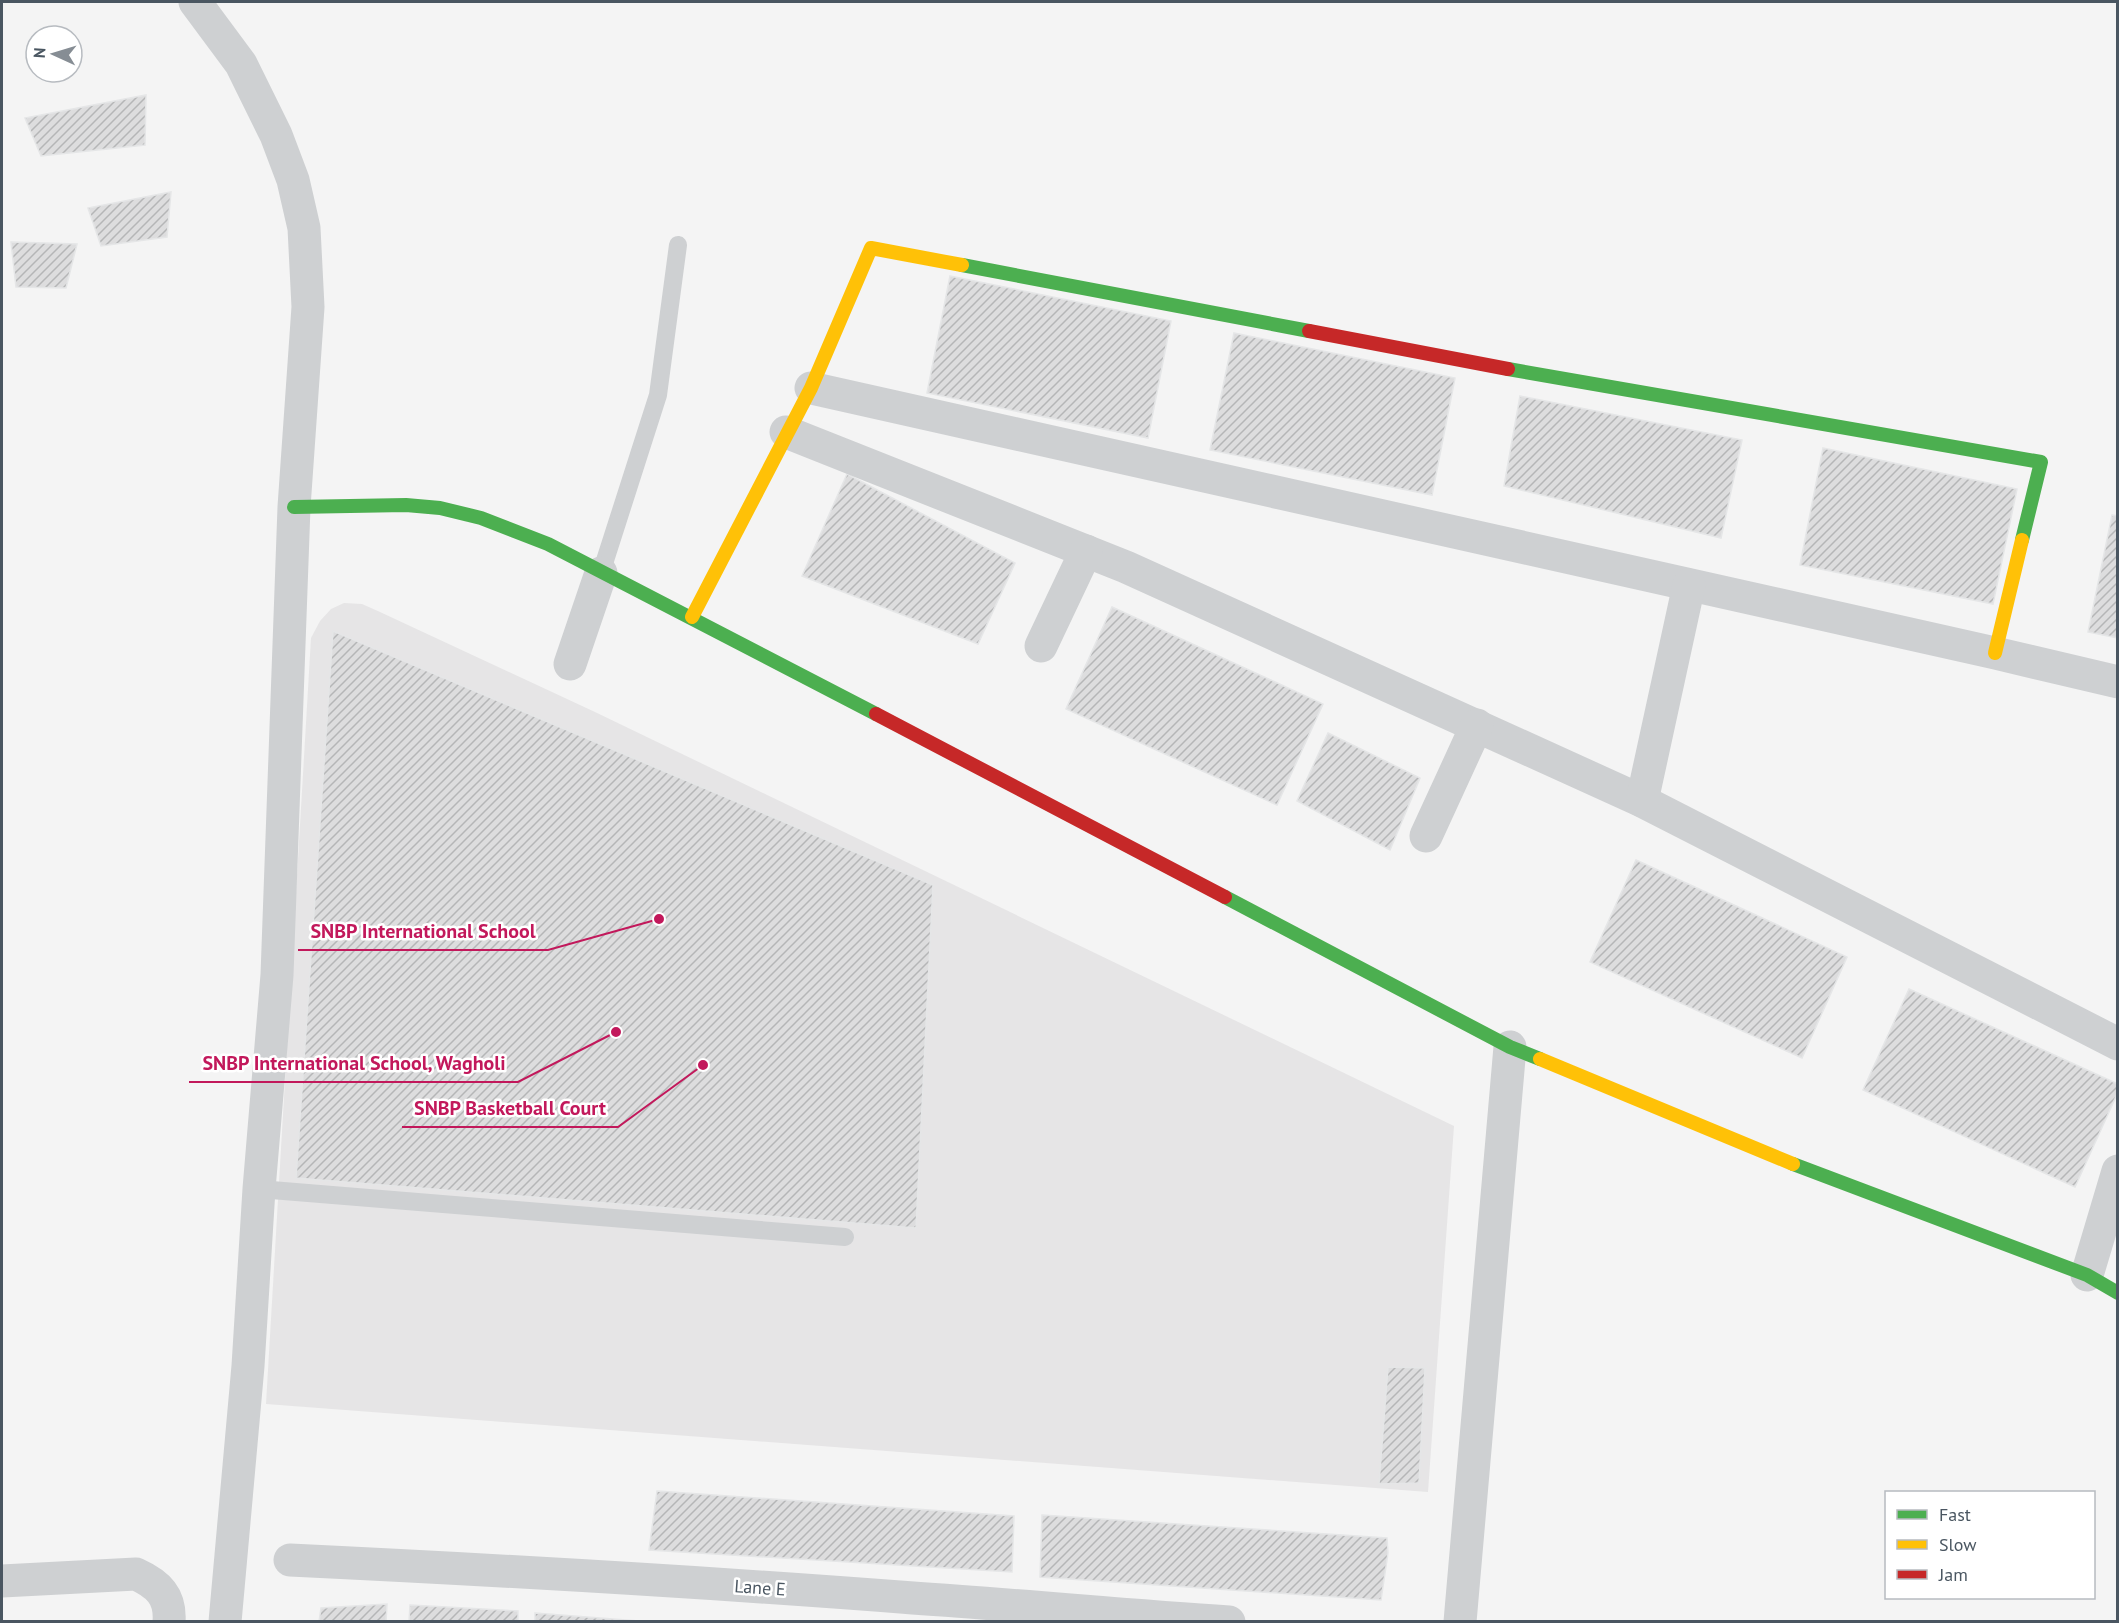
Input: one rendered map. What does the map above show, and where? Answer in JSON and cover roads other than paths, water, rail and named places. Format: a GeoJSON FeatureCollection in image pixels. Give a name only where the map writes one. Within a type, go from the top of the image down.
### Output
{"type":"FeatureCollection","features":[{"type":"Feature","properties":{"kind":"street"},"geometry":{"type":"LineString","coordinates":[[195,2],[241,64],[276,135],[293,180],[304,228],[308,307],[294,507],[278,975],[259,1189],[248,1366],[225,1622]]}},
{"type":"Feature","properties":{"kind":"street"},"geometry":{"type":"LineString","coordinates":[[692,617],[786,432],[811,388],[871,248],[1480,364],[2041,462],[1995,653]]}},
{"type":"Feature","properties":{"kind":"street"},"geometry":{"type":"LineString","coordinates":[[811,388],[2118,682]]}},
{"type":"Feature","properties":{"kind":"street"},"geometry":{"type":"LineString","coordinates":[[786,432],[1125,567],[1477,725],[1642,801],[2118,1044]]}},
{"type":"Feature","properties":{"kind":"street"},"geometry":{"type":"LineString","coordinates":[[294,507],[406,505],[440,508],[481,518],[548,544],[601,573],[692,617],[1510,1047],[1771,1156],[2087,1275],[2118,1293]]}},
{"type":"Feature","properties":{"kind":"street"},"geometry":{"type":"LineString","coordinates":[[1041,646],[1086,551]]}},
{"type":"Feature","properties":{"kind":"street"},"geometry":{"type":"LineString","coordinates":[[570,664],[601,573]]}},
{"type":"Feature","properties":{"kind":"street"},"geometry":{"type":"LineString","coordinates":[[1642,801],[1689,585]]}},
{"type":"Feature","properties":{"kind":"street"},"geometry":{"type":"LineString","coordinates":[[1426,837],[1477,725]]}},
{"type":"Feature","properties":{"kind":"street"},"geometry":{"type":"LineString","coordinates":[[1460,1622],[1510,1047]]}},
{"type":"Feature","properties":{"kind":"street"},"geometry":{"type":"LineString","coordinates":[[2087,1275],[2118,1171]]}},
{"type":"Feature","properties":{"kind":"street","name":"Lane E"},"geometry":{"type":"LineString","coordinates":[[290,1560],[463,1568],[1229,1622]]}},
{"type":"Feature","properties":{"kind":"street"},"geometry":{"type":"LineString","coordinates":[[2,1581],[136,1574],[151,1581],[163,1591],[170,1610],[169,1622]]}},
{"type":"Feature","properties":{"kind":"lane"},"geometry":{"type":"LineString","coordinates":[[601,573],[658,395],[678,245]]}},
{"type":"Feature","properties":{"kind":"lane"},"geometry":{"type":"LineString","coordinates":[[259,1189],[845,1237]]}},
{"type":"Feature","properties":{"kind":"place","name":"SNBP International School"},"geometry":{"type":"Point","coordinates":[659,919]}},
{"type":"Feature","properties":{"kind":"place","name":"SNBP International School, Wagholi"},"geometry":{"type":"Point","coordinates":[616,1032]}},
{"type":"Feature","properties":{"kind":"place","name":"SNBP Basketball Court"},"geometry":{"type":"Point","coordinates":[703,1065]}}]}
